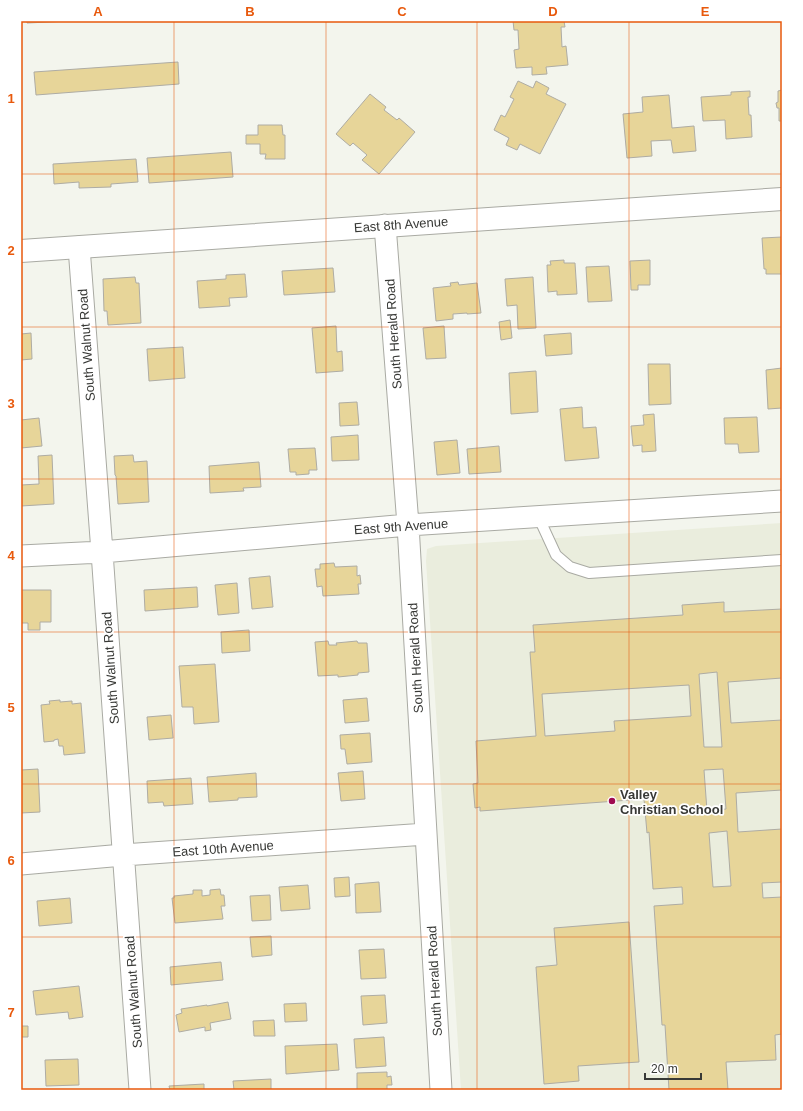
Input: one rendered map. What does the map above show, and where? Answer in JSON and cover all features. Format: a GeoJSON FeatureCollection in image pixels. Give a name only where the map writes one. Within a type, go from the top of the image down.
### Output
{"type":"FeatureCollection","features":[{"type":"Feature","properties":{"kind":"street","name":"East 8th Avenue"},"geometry":{"type":"LineString","coordinates":[[21,251],[782,199]]}},
{"type":"Feature","properties":{"kind":"street","name":"South Herald Road"},"geometry":{"type":"LineString","coordinates":[[385,225],[408,525],[440,1090]]}},
{"type":"Feature","properties":{"kind":"street","name":"South Walnut Road"},"geometry":{"type":"LineString","coordinates":[[79,247],[140,1090]]}},
{"type":"Feature","properties":{"kind":"street","name":"East 9th Avenue"},"geometry":{"type":"LineString","coordinates":[[21,556],[102,552],[408,525],[782,501]]}},
{"type":"Feature","properties":{"kind":"street","name":"East 10th Avenue"},"geometry":{"type":"LineString","coordinates":[[21,864],[123,855],[426,834]]}},
{"type":"Feature","properties":{"kind":"lane"},"geometry":{"type":"LineString","coordinates":[[538,516],[556,556],[570,567],[589,573],[782,560]]}},
{"type":"Feature","properties":{"kind":"shaded area","name":"Valley Christian School"},"geometry":{"type":"Polygon","coordinates":[[[782,523],[782,1090],[461,1090],[426,561],[427,549],[436,546],[782,523]]]}},
{"type":"Feature","properties":{"kind":"building"},"geometry":{"type":"Polygon","coordinates":[[[27,21],[69,21],[27,23],[27,21]]]}},
{"type":"Feature","properties":{"kind":"building"},"geometry":{"type":"Polygon","coordinates":[[[513,21],[564,21],[565,27],[561,27],[562,47],[566,46],[568,65],[546,67],[547,74],[532,75],[532,67],[516,68],[514,50],[519,49],[518,30],[514,30],[513,21]]]}},
{"type":"Feature","properties":{"kind":"building"},"geometry":{"type":"Polygon","coordinates":[[[178,62],[179,84],[36,95],[34,72],[178,62]]]}},
{"type":"Feature","properties":{"kind":"building"},"geometry":{"type":"Polygon","coordinates":[[[518,81],[533,88],[536,81],[549,88],[546,94],[566,104],[540,154],[520,144],[517,150],[506,145],[509,138],[494,130],[501,115],[505,117],[514,99],[510,97],[518,81]]]}},
{"type":"Feature","properties":{"kind":"building"},"geometry":{"type":"Polygon","coordinates":[[[782,90],[782,121],[779,121],[779,108],[777,108],[776,103],[778,102],[778,91],[782,90]]]}},
{"type":"Feature","properties":{"kind":"building"},"geometry":{"type":"Polygon","coordinates":[[[750,91],[750,97],[748,97],[752,137],[726,139],[725,120],[703,121],[701,97],[731,95],[731,92],[750,91]]]}},
{"type":"Feature","properties":{"kind":"building"},"geometry":{"type":"Polygon","coordinates":[[[370,94],[386,107],[384,110],[397,120],[399,118],[415,132],[379,174],[362,160],[367,155],[353,143],[350,146],[336,134],[370,94]]]}},
{"type":"Feature","properties":{"kind":"building"},"geometry":{"type":"Polygon","coordinates":[[[669,95],[672,128],[694,126],[696,151],[673,153],[671,140],[651,141],[652,156],[627,158],[623,114],[643,112],[642,97],[669,95]]]}},
{"type":"Feature","properties":{"kind":"building"},"geometry":{"type":"Polygon","coordinates":[[[258,125],[282,125],[283,135],[285,135],[285,159],[265,159],[266,154],[260,154],[260,144],[246,144],[246,135],[258,135],[258,125]]]}},
{"type":"Feature","properties":{"kind":"building"},"geometry":{"type":"Polygon","coordinates":[[[231,152],[233,177],[149,183],[147,158],[231,152]]]}},
{"type":"Feature","properties":{"kind":"building"},"geometry":{"type":"Polygon","coordinates":[[[136,159],[138,182],[111,184],[111,187],[79,188],[79,182],[54,184],[53,164],[136,159]]]}},
{"type":"Feature","properties":{"kind":"building"},"geometry":{"type":"Polygon","coordinates":[[[782,237],[782,274],[766,274],[766,269],[764,269],[762,238],[782,237]]]}},
{"type":"Feature","properties":{"kind":"building"},"geometry":{"type":"Polygon","coordinates":[[[564,260],[564,263],[575,263],[577,294],[557,295],[557,291],[548,292],[547,265],[551,265],[550,261],[564,260]]]}},
{"type":"Feature","properties":{"kind":"building"},"geometry":{"type":"Polygon","coordinates":[[[650,260],[650,285],[638,285],[638,290],[631,290],[630,261],[650,260]]]}},
{"type":"Feature","properties":{"kind":"building"},"geometry":{"type":"Polygon","coordinates":[[[609,266],[612,301],[588,302],[586,267],[609,266]]]}},
{"type":"Feature","properties":{"kind":"building"},"geometry":{"type":"Polygon","coordinates":[[[333,268],[335,292],[284,295],[282,271],[333,268]]]}},
{"type":"Feature","properties":{"kind":"building"},"geometry":{"type":"Polygon","coordinates":[[[245,274],[247,297],[229,298],[230,306],[199,308],[197,281],[226,279],[226,275],[245,274]]]}},
{"type":"Feature","properties":{"kind":"building"},"geometry":{"type":"Polygon","coordinates":[[[135,277],[136,283],[139,283],[141,323],[108,325],[107,311],[104,311],[103,279],[135,277]]]}},
{"type":"Feature","properties":{"kind":"building"},"geometry":{"type":"Polygon","coordinates":[[[533,277],[536,328],[518,329],[517,305],[507,306],[505,279],[533,277]]]}},
{"type":"Feature","properties":{"kind":"building"},"geometry":{"type":"Polygon","coordinates":[[[458,282],[459,285],[477,283],[481,313],[453,314],[453,319],[436,321],[433,288],[451,286],[450,283],[458,282]]]}},
{"type":"Feature","properties":{"kind":"building"},"geometry":{"type":"Polygon","coordinates":[[[510,320],[512,338],[501,340],[499,322],[510,320]]]}},
{"type":"Feature","properties":{"kind":"building"},"geometry":{"type":"Polygon","coordinates":[[[336,326],[337,352],[342,351],[343,371],[316,373],[312,328],[336,326]]]}},
{"type":"Feature","properties":{"kind":"building"},"geometry":{"type":"Polygon","coordinates":[[[444,326],[446,358],[426,359],[423,328],[444,326]]]}},
{"type":"Feature","properties":{"kind":"building"},"geometry":{"type":"Polygon","coordinates":[[[31,333],[32,359],[21,360],[21,334],[31,333]]]}},
{"type":"Feature","properties":{"kind":"building"},"geometry":{"type":"Polygon","coordinates":[[[571,333],[572,354],[546,356],[544,335],[571,333]]]}},
{"type":"Feature","properties":{"kind":"building"},"geometry":{"type":"Polygon","coordinates":[[[183,347],[185,378],[149,381],[147,349],[183,347]]]}},
{"type":"Feature","properties":{"kind":"building"},"geometry":{"type":"Polygon","coordinates":[[[648,364],[670,364],[671,404],[649,405],[648,364]]]}},
{"type":"Feature","properties":{"kind":"building"},"geometry":{"type":"Polygon","coordinates":[[[782,368],[782,408],[768,409],[766,370],[782,368]]]}},
{"type":"Feature","properties":{"kind":"building"},"geometry":{"type":"Polygon","coordinates":[[[536,371],[538,412],[511,414],[509,373],[536,371]]]}},
{"type":"Feature","properties":{"kind":"building"},"geometry":{"type":"Polygon","coordinates":[[[357,402],[359,425],[340,426],[339,403],[357,402]]]}},
{"type":"Feature","properties":{"kind":"building"},"geometry":{"type":"Polygon","coordinates":[[[582,407],[583,428],[596,427],[599,458],[565,461],[560,409],[582,407]]]}},
{"type":"Feature","properties":{"kind":"building"},"geometry":{"type":"Polygon","coordinates":[[[654,414],[656,451],[642,452],[642,445],[633,446],[631,426],[644,425],[643,415],[654,414]]]}},
{"type":"Feature","properties":{"kind":"building"},"geometry":{"type":"Polygon","coordinates":[[[757,417],[759,452],[739,453],[738,444],[725,444],[724,418],[757,417]]]}},
{"type":"Feature","properties":{"kind":"building"},"geometry":{"type":"Polygon","coordinates":[[[39,418],[42,446],[21,448],[21,420],[39,418]]]}},
{"type":"Feature","properties":{"kind":"building"},"geometry":{"type":"Polygon","coordinates":[[[358,435],[359,460],[332,461],[331,437],[358,435]]]}},
{"type":"Feature","properties":{"kind":"building"},"geometry":{"type":"Polygon","coordinates":[[[457,440],[460,473],[437,475],[434,442],[457,440]]]}},
{"type":"Feature","properties":{"kind":"building"},"geometry":{"type":"Polygon","coordinates":[[[499,446],[501,472],[469,474],[467,449],[499,446]]]}},
{"type":"Feature","properties":{"kind":"building"},"geometry":{"type":"Polygon","coordinates":[[[315,448],[317,470],[309,470],[309,474],[296,475],[296,472],[290,472],[288,449],[315,448]]]}},
{"type":"Feature","properties":{"kind":"building"},"geometry":{"type":"Polygon","coordinates":[[[52,455],[54,504],[21,506],[21,485],[39,484],[38,456],[52,455]]]}},
{"type":"Feature","properties":{"kind":"building"},"geometry":{"type":"Polygon","coordinates":[[[133,455],[134,462],[147,461],[149,502],[118,504],[114,456],[133,455]]]}},
{"type":"Feature","properties":{"kind":"building"},"geometry":{"type":"Polygon","coordinates":[[[259,462],[261,487],[243,488],[244,491],[210,493],[209,466],[259,462]]]}},
{"type":"Feature","properties":{"kind":"building"},"geometry":{"type":"Polygon","coordinates":[[[334,563],[335,567],[357,566],[357,576],[360,575],[361,584],[358,584],[359,594],[323,596],[322,586],[317,587],[315,569],[320,569],[320,564],[334,563]]]}},
{"type":"Feature","properties":{"kind":"building"},"geometry":{"type":"Polygon","coordinates":[[[270,576],[273,607],[252,609],[249,578],[270,576]]]}},
{"type":"Feature","properties":{"kind":"building"},"geometry":{"type":"Polygon","coordinates":[[[237,583],[239,613],[218,615],[215,585],[237,583]]]}},
{"type":"Feature","properties":{"kind":"building"},"geometry":{"type":"Polygon","coordinates":[[[197,587],[198,607],[145,611],[144,590],[197,587]]]}},
{"type":"Feature","properties":{"kind":"building"},"geometry":{"type":"Polygon","coordinates":[[[21,590],[51,590],[51,622],[40,622],[40,630],[28,630],[28,623],[21,623],[21,590]]]}},
{"type":"Feature","properties":{"kind":"building"},"geometry":{"type":"Polygon","coordinates":[[[724,602],[724,612],[782,609],[782,678],[728,682],[731,723],[782,720],[782,790],[736,793],[738,832],[782,829],[782,882],[762,883],[763,898],[782,897],[782,1034],[775,1035],[776,1060],[726,1062],[728,1090],[669,1090],[665,1025],[662,1025],[654,906],[683,904],[682,887],[653,889],[649,832],[647,833],[644,799],[480,811],[480,807],[475,808],[473,784],[478,783],[476,741],[536,736],[530,652],[535,652],[533,625],[683,615],[682,605],[724,602]],[[717,672],[699,674],[704,747],[722,747],[717,672]],[[689,685],[542,694],[545,736],[615,731],[614,721],[691,716],[689,685]],[[723,769],[704,770],[707,811],[726,809],[723,769]],[[727,831],[709,833],[713,887],[731,886],[727,831]]]}},
{"type":"Feature","properties":{"kind":"building"},"geometry":{"type":"Polygon","coordinates":[[[249,630],[250,651],[222,653],[221,632],[249,630]]]}},
{"type":"Feature","properties":{"kind":"building"},"geometry":{"type":"Polygon","coordinates":[[[328,641],[329,645],[357,641],[358,643],[367,643],[369,672],[358,673],[358,675],[338,677],[338,675],[318,676],[315,642],[328,641]]]}},
{"type":"Feature","properties":{"kind":"building"},"geometry":{"type":"Polygon","coordinates":[[[215,664],[219,722],[194,724],[193,707],[182,707],[179,666],[215,664]]]}},
{"type":"Feature","properties":{"kind":"building"},"geometry":{"type":"Polygon","coordinates":[[[367,698],[369,721],[345,723],[343,700],[367,698]]]}},
{"type":"Feature","properties":{"kind":"building"},"geometry":{"type":"Polygon","coordinates":[[[60,700],[60,702],[72,701],[72,704],[81,703],[85,753],[64,755],[63,746],[59,746],[58,739],[44,742],[41,705],[50,704],[49,701],[60,700]]]}},
{"type":"Feature","properties":{"kind":"building"},"geometry":{"type":"Polygon","coordinates":[[[171,715],[173,738],[149,740],[147,717],[171,715]]]}},
{"type":"Feature","properties":{"kind":"building"},"geometry":{"type":"Polygon","coordinates":[[[370,733],[372,762],[347,764],[345,749],[341,749],[340,735],[370,733]]]}},
{"type":"Feature","properties":{"kind":"building"},"geometry":{"type":"Polygon","coordinates":[[[38,769],[40,812],[21,813],[21,770],[38,769]]]}},
{"type":"Feature","properties":{"kind":"building"},"geometry":{"type":"Polygon","coordinates":[[[363,771],[365,799],[341,801],[338,773],[363,771]]]}},
{"type":"Feature","properties":{"kind":"building"},"geometry":{"type":"Polygon","coordinates":[[[256,773],[257,797],[209,802],[207,777],[256,773]]]}},
{"type":"Feature","properties":{"kind":"building"},"geometry":{"type":"Polygon","coordinates":[[[191,778],[193,804],[164,806],[163,802],[148,803],[147,781],[191,778]]]}},
{"type":"Feature","properties":{"kind":"building"},"geometry":{"type":"Polygon","coordinates":[[[349,877],[350,896],[335,897],[334,878],[349,877]]]}},
{"type":"Feature","properties":{"kind":"building"},"geometry":{"type":"Polygon","coordinates":[[[379,882],[381,912],[356,913],[355,884],[379,882]]]}},
{"type":"Feature","properties":{"kind":"building"},"geometry":{"type":"Polygon","coordinates":[[[308,885],[310,909],[281,911],[279,887],[308,885]]]}},
{"type":"Feature","properties":{"kind":"building"},"geometry":{"type":"Polygon","coordinates":[[[220,889],[221,895],[224,895],[225,906],[221,906],[223,919],[175,923],[172,898],[174,898],[174,896],[193,894],[193,890],[202,890],[202,896],[210,895],[210,890],[220,889]]]}},
{"type":"Feature","properties":{"kind":"building"},"geometry":{"type":"Polygon","coordinates":[[[270,895],[271,920],[252,921],[250,896],[270,895]]]}},
{"type":"Feature","properties":{"kind":"building"},"geometry":{"type":"Polygon","coordinates":[[[70,898],[72,923],[39,926],[37,901],[70,898]]]}},
{"type":"Feature","properties":{"kind":"building"},"geometry":{"type":"Polygon","coordinates":[[[629,922],[639,1062],[578,1066],[579,1081],[544,1084],[536,967],[557,965],[554,928],[629,922]]]}},
{"type":"Feature","properties":{"kind":"building"},"geometry":{"type":"Polygon","coordinates":[[[271,936],[272,955],[252,957],[250,937],[271,936]]]}},
{"type":"Feature","properties":{"kind":"building"},"geometry":{"type":"Polygon","coordinates":[[[384,949],[386,978],[361,979],[359,950],[384,949]]]}},
{"type":"Feature","properties":{"kind":"building"},"geometry":{"type":"Polygon","coordinates":[[[221,962],[223,980],[171,985],[170,967],[221,962]]]}},
{"type":"Feature","properties":{"kind":"building"},"geometry":{"type":"Polygon","coordinates":[[[79,986],[83,1017],[69,1019],[68,1012],[36,1015],[33,991],[79,986]]]}},
{"type":"Feature","properties":{"kind":"building"},"geometry":{"type":"Polygon","coordinates":[[[385,995],[387,1023],[363,1025],[361,996],[385,995]]]}},
{"type":"Feature","properties":{"kind":"building"},"geometry":{"type":"Polygon","coordinates":[[[228,1002],[231,1019],[210,1023],[211,1030],[205,1031],[205,1027],[179,1032],[176,1015],[182,1013],[181,1009],[228,1002]]]}},
{"type":"Feature","properties":{"kind":"building"},"geometry":{"type":"Polygon","coordinates":[[[306,1003],[307,1021],[285,1022],[284,1004],[306,1003]]]}},
{"type":"Feature","properties":{"kind":"building"},"geometry":{"type":"Polygon","coordinates":[[[274,1020],[275,1036],[254,1036],[253,1021],[274,1020]]]}},
{"type":"Feature","properties":{"kind":"building"},"geometry":{"type":"Polygon","coordinates":[[[21,1026],[28,1026],[28,1037],[21,1037],[21,1026]]]}},
{"type":"Feature","properties":{"kind":"building"},"geometry":{"type":"Polygon","coordinates":[[[384,1037],[386,1066],[356,1068],[354,1039],[384,1037]]]}},
{"type":"Feature","properties":{"kind":"building"},"geometry":{"type":"Polygon","coordinates":[[[337,1044],[339,1070],[286,1074],[285,1046],[337,1044]]]}},
{"type":"Feature","properties":{"kind":"building"},"geometry":{"type":"Polygon","coordinates":[[[78,1059],[79,1085],[46,1086],[45,1060],[78,1059]]]}},
{"type":"Feature","properties":{"kind":"building"},"geometry":{"type":"Polygon","coordinates":[[[387,1072],[387,1077],[391,1076],[392,1085],[387,1085],[387,1090],[357,1090],[357,1073],[387,1072]]]}},
{"type":"Feature","properties":{"kind":"building"},"geometry":{"type":"Polygon","coordinates":[[[271,1079],[271,1090],[234,1090],[233,1081],[271,1079]]]}},
{"type":"Feature","properties":{"kind":"building"},"geometry":{"type":"Polygon","coordinates":[[[204,1084],[204,1090],[170,1090],[169,1086],[204,1084]]]}},
{"type":"Feature","properties":{"kind":"place","name":"Valley Christian School"},"geometry":{"type":"Point","coordinates":[612,801]}}]}
